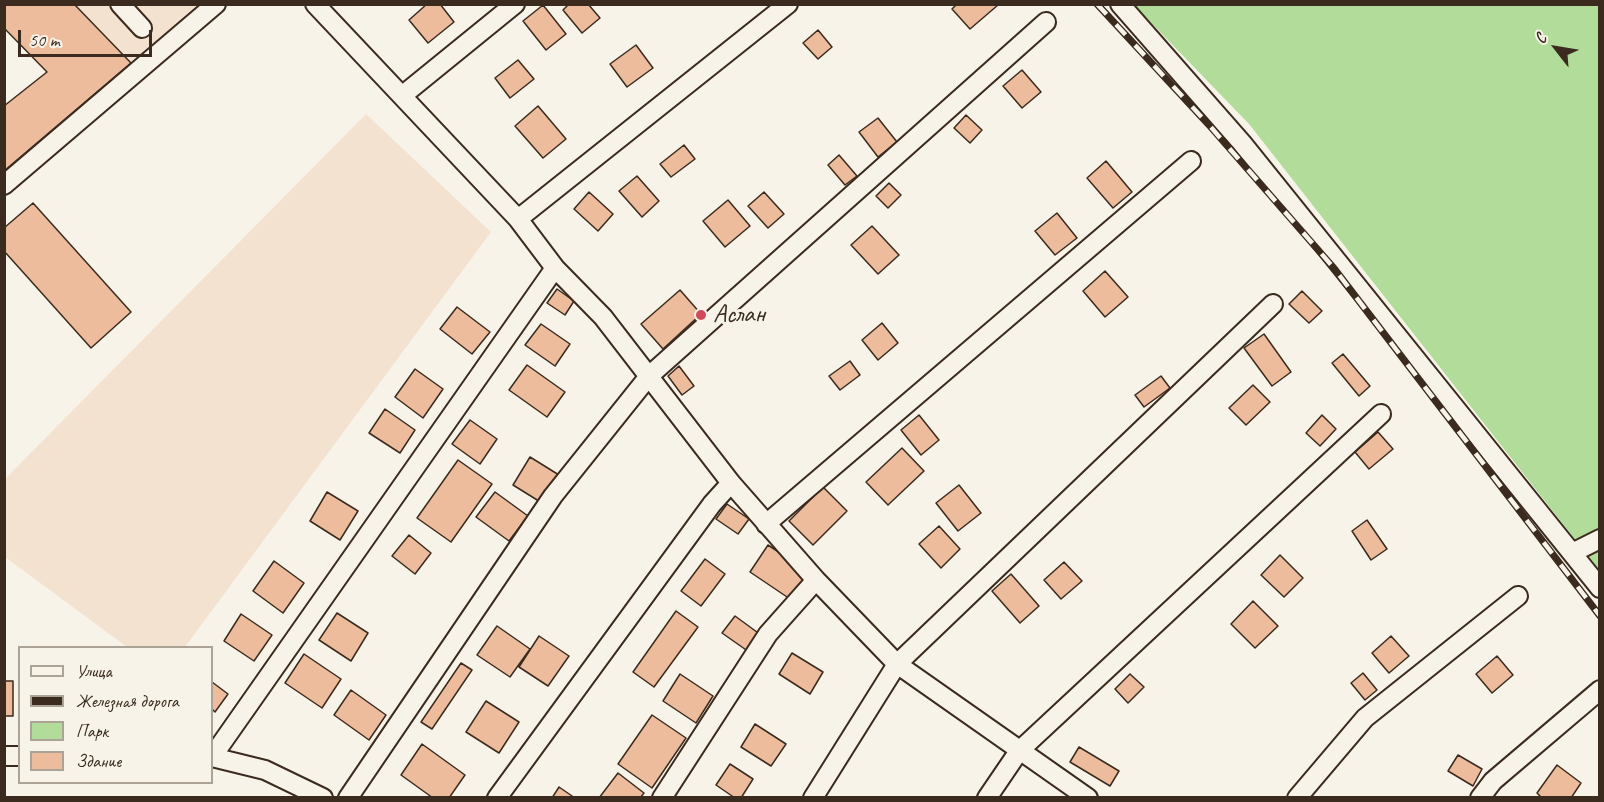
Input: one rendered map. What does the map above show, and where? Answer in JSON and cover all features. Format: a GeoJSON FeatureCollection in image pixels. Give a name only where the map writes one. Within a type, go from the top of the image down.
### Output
{"type":"FeatureCollection","features":[{"type":"Feature","properties":{"kind":"street"},"geometry":{"type":"LineString","coordinates":[[120,4],[142,28]]}},
{"type":"Feature","properties":{"kind":"street"},"geometry":{"type":"LineString","coordinates":[[4,184],[216,4]]}},
{"type":"Feature","properties":{"kind":"street"},"geometry":{"type":"LineString","coordinates":[[315,4],[518,219],[555,268],[603,317],[730,483],[816,580],[897,664],[1088,798]]}},
{"type":"Feature","properties":{"kind":"street"},"geometry":{"type":"LineString","coordinates":[[403,95],[515,4]]}},
{"type":"Feature","properties":{"kind":"street"},"geometry":{"type":"LineString","coordinates":[[518,219],[788,4]]}},
{"type":"Feature","properties":{"kind":"street"},"geometry":{"type":"LineString","coordinates":[[1120,4],[1242,143],[1599,588]]}},
{"type":"Feature","properties":{"kind":"street"},"geometry":{"type":"LineString","coordinates":[[348,798],[553,496],[649,376],[1046,22]]}},
{"type":"Feature","properties":{"kind":"street"},"geometry":{"type":"LineString","coordinates":[[766,524],[1191,161]]}},
{"type":"Feature","properties":{"kind":"street"},"geometry":{"type":"LineString","coordinates":[[213,756],[555,268]]}},
{"type":"Feature","properties":{"kind":"street"},"geometry":{"type":"LineString","coordinates":[[813,798],[897,664],[1273,304]]}},
{"type":"Feature","properties":{"kind":"street"},"geometry":{"type":"LineString","coordinates":[[987,798],[1019,751],[1381,414]]}},
{"type":"Feature","properties":{"kind":"street"},"geometry":{"type":"LineString","coordinates":[[497,798],[712,504],[730,483]]}},
{"type":"Feature","properties":{"kind":"street"},"geometry":{"type":"LineString","coordinates":[[1572,553],[1599,538]]}},
{"type":"Feature","properties":{"kind":"street"},"geometry":{"type":"LineString","coordinates":[[662,798],[768,634],[816,580]]}},
{"type":"Feature","properties":{"kind":"street"},"geometry":{"type":"LineString","coordinates":[[1297,798],[1365,718],[1518,596]]}},
{"type":"Feature","properties":{"kind":"street"},"geometry":{"type":"LineString","coordinates":[[1480,798],[1494,782],[1599,690]]}},
{"type":"Feature","properties":{"kind":"street"},"geometry":{"type":"LineString","coordinates":[[213,757],[265,770],[322,797]]}},
{"type":"Feature","properties":{"kind":"shaded area"},"geometry":{"type":"Polygon","coordinates":[[[74,5],[204,5],[131,63],[74,5]]]}},
{"type":"Feature","properties":{"kind":"shaded area"},"geometry":{"type":"Polygon","coordinates":[[[366,114],[491,232],[186,646],[126,646],[5,557],[5,479],[366,114]]]}},
{"type":"Feature","properties":{"kind":"green space"},"geometry":{"type":"Polygon","coordinates":[[[1134,5],[1599,5],[1599,570],[1249,124],[1134,5]]]}},
{"type":"Feature","properties":{"kind":"building"},"geometry":{"type":"Polygon","coordinates":[[[4,4],[74,4],[131,63],[4,171],[4,106],[47,72],[4,28],[4,4]]]}},
{"type":"Feature","properties":{"kind":"building"},"geometry":{"type":"Polygon","coordinates":[[[427,4],[440,4],[454,22],[428,43],[409,20],[427,4]]]}},
{"type":"Feature","properties":{"kind":"building"},"geometry":{"type":"Polygon","coordinates":[[[569,4],[588,4],[600,18],[582,33],[563,10],[569,4]]]}},
{"type":"Feature","properties":{"kind":"building"},"geometry":{"type":"Polygon","coordinates":[[[957,4],[998,5],[970,29],[952,9],[957,4]]]}},
{"type":"Feature","properties":{"kind":"building"},"geometry":{"type":"Polygon","coordinates":[[[543,5],[566,34],[546,50],[523,21],[543,5]]]}},
{"type":"Feature","properties":{"kind":"building"},"geometry":{"type":"Polygon","coordinates":[[[818,30],[832,47],[818,59],[803,43],[818,30]]]}},
{"type":"Feature","properties":{"kind":"building"},"geometry":{"type":"Polygon","coordinates":[[[636,45],[653,68],[627,87],[610,64],[636,45]]]}},
{"type":"Feature","properties":{"kind":"building"},"geometry":{"type":"Polygon","coordinates":[[[518,60],[534,79],[510,98],[495,78],[518,60]]]}},
{"type":"Feature","properties":{"kind":"building"},"geometry":{"type":"Polygon","coordinates":[[[1022,70],[1041,92],[1022,108],[1003,86],[1022,70]]]}},
{"type":"Feature","properties":{"kind":"building"},"geometry":{"type":"Polygon","coordinates":[[[538,106],[566,139],[543,158],[515,126],[538,106]]]}},
{"type":"Feature","properties":{"kind":"building"},"geometry":{"type":"Polygon","coordinates":[[[966,115],[982,130],[970,143],[954,128],[966,115]]]}},
{"type":"Feature","properties":{"kind":"building"},"geometry":{"type":"Polygon","coordinates":[[[878,118],[897,142],[878,157],[859,132],[878,118]]]}},
{"type":"Feature","properties":{"kind":"building"},"geometry":{"type":"Polygon","coordinates":[[[684,145],[695,159],[671,177],[660,164],[684,145]]]}},
{"type":"Feature","properties":{"kind":"building"},"geometry":{"type":"Polygon","coordinates":[[[839,155],[857,176],[845,185],[828,165],[839,155]]]}},
{"type":"Feature","properties":{"kind":"building"},"geometry":{"type":"Polygon","coordinates":[[[1106,161],[1132,192],[1113,208],[1087,178],[1106,161]]]}},
{"type":"Feature","properties":{"kind":"building"},"geometry":{"type":"Polygon","coordinates":[[[637,176],[659,201],[642,217],[619,191],[637,176]]]}},
{"type":"Feature","properties":{"kind":"building"},"geometry":{"type":"Polygon","coordinates":[[[889,183],[901,195],[888,208],[876,196],[889,183]]]}},
{"type":"Feature","properties":{"kind":"building"},"geometry":{"type":"Polygon","coordinates":[[[589,192],[613,214],[598,231],[574,209],[589,192]]]}},
{"type":"Feature","properties":{"kind":"building"},"geometry":{"type":"Polygon","coordinates":[[[764,192],[784,214],[768,228],[748,206],[764,192]]]}},
{"type":"Feature","properties":{"kind":"building"},"geometry":{"type":"Polygon","coordinates":[[[728,200],[750,226],[725,247],[703,221],[728,200]]]}},
{"type":"Feature","properties":{"kind":"building"},"geometry":{"type":"Polygon","coordinates":[[[33,203],[131,312],[91,348],[4,251],[4,228],[33,203]]]}},
{"type":"Feature","properties":{"kind":"building"},"geometry":{"type":"Polygon","coordinates":[[[1057,213],[1077,238],[1055,255],[1035,231],[1057,213]]]}},
{"type":"Feature","properties":{"kind":"building"},"geometry":{"type":"Polygon","coordinates":[[[872,226],[899,255],[878,274],[851,245],[872,226]]]}},
{"type":"Feature","properties":{"kind":"building"},"geometry":{"type":"Polygon","coordinates":[[[1105,271],[1128,297],[1105,317],[1083,291],[1105,271]]]}},
{"type":"Feature","properties":{"kind":"building"},"geometry":{"type":"Polygon","coordinates":[[[557,289],[574,301],[565,315],[547,303],[557,289]]]}},
{"type":"Feature","properties":{"kind":"building"},"geometry":{"type":"Polygon","coordinates":[[[680,290],[701,314],[663,349],[641,324],[680,290]]]}},
{"type":"Feature","properties":{"kind":"building"},"geometry":{"type":"Polygon","coordinates":[[[1302,291],[1322,311],[1309,323],[1289,304],[1302,291]]]}},
{"type":"Feature","properties":{"kind":"building"},"geometry":{"type":"Polygon","coordinates":[[[457,307],[490,332],[472,354],[440,329],[457,307]]]}},
{"type":"Feature","properties":{"kind":"building"},"geometry":{"type":"Polygon","coordinates":[[[882,323],[898,343],[878,360],[862,340],[882,323]]]}},
{"type":"Feature","properties":{"kind":"building"},"geometry":{"type":"Polygon","coordinates":[[[541,324],[570,344],[555,366],[525,345],[541,324]]]}},
{"type":"Feature","properties":{"kind":"building"},"geometry":{"type":"Polygon","coordinates":[[[1264,334],[1291,372],[1272,386],[1244,348],[1264,334]]]}},
{"type":"Feature","properties":{"kind":"building"},"geometry":{"type":"Polygon","coordinates":[[[1343,354],[1370,386],[1359,396],[1332,363],[1343,354]]]}},
{"type":"Feature","properties":{"kind":"building"},"geometry":{"type":"Polygon","coordinates":[[[850,361],[860,375],[840,390],[829,376],[850,361]]]}},
{"type":"Feature","properties":{"kind":"building"},"geometry":{"type":"Polygon","coordinates":[[[527,365],[565,392],[547,417],[509,390],[527,365]]]}},
{"type":"Feature","properties":{"kind":"building"},"geometry":{"type":"Polygon","coordinates":[[[679,366],[694,386],[682,395],[668,376],[679,366]]]}},
{"type":"Feature","properties":{"kind":"building"},"geometry":{"type":"Polygon","coordinates":[[[415,369],[443,389],[423,418],[395,397],[415,369]]]}},
{"type":"Feature","properties":{"kind":"building"},"geometry":{"type":"Polygon","coordinates":[[[1161,376],[1170,388],[1144,407],[1135,395],[1161,376]]]}},
{"type":"Feature","properties":{"kind":"building"},"geometry":{"type":"Polygon","coordinates":[[[1253,385],[1270,402],[1246,425],[1229,408],[1253,385]]]}},
{"type":"Feature","properties":{"kind":"building"},"geometry":{"type":"Polygon","coordinates":[[[385,409],[415,430],[400,453],[369,433],[385,409]]]}},
{"type":"Feature","properties":{"kind":"building"},"geometry":{"type":"Polygon","coordinates":[[[919,415],[939,440],[921,455],[901,430],[919,415]]]}},
{"type":"Feature","properties":{"kind":"building"},"geometry":{"type":"Polygon","coordinates":[[[1322,415],[1336,429],[1320,446],[1306,433],[1322,415]]]}},
{"type":"Feature","properties":{"kind":"building"},"geometry":{"type":"Polygon","coordinates":[[[470,420],[497,439],[480,464],[452,444],[470,420]]]}},
{"type":"Feature","properties":{"kind":"building"},"geometry":{"type":"Polygon","coordinates":[[[1378,432],[1393,449],[1369,469],[1355,452],[1378,432]]]}},
{"type":"Feature","properties":{"kind":"building"},"geometry":{"type":"Polygon","coordinates":[[[902,448],[924,471],[888,505],[866,482],[902,448]]]}},
{"type":"Feature","properties":{"kind":"building"},"geometry":{"type":"Polygon","coordinates":[[[530,457],[559,475],[542,503],[513,485],[530,457]]]}},
{"type":"Feature","properties":{"kind":"building"},"geometry":{"type":"Polygon","coordinates":[[[458,460],[492,484],[451,542],[417,518],[458,460]]]}},
{"type":"Feature","properties":{"kind":"building"},"geometry":{"type":"Polygon","coordinates":[[[959,485],[981,513],[958,531],[936,503],[959,485]]]}},
{"type":"Feature","properties":{"kind":"building"},"geometry":{"type":"Polygon","coordinates":[[[823,487],[847,511],[813,545],[789,521],[823,487]]]}},
{"type":"Feature","properties":{"kind":"building"},"geometry":{"type":"Polygon","coordinates":[[[327,492],[358,511],[340,540],[310,521],[327,492]]]}},
{"type":"Feature","properties":{"kind":"building"},"geometry":{"type":"Polygon","coordinates":[[[495,492],[528,516],[509,541],[476,517],[495,492]]]}},
{"type":"Feature","properties":{"kind":"building"},"geometry":{"type":"Polygon","coordinates":[[[727,504],[749,519],[738,534],[716,519],[727,504]]]}},
{"type":"Feature","properties":{"kind":"building"},"geometry":{"type":"Polygon","coordinates":[[[1367,520],[1387,549],[1371,560],[1352,531],[1367,520]]]}},
{"type":"Feature","properties":{"kind":"building"},"geometry":{"type":"Polygon","coordinates":[[[939,526],[960,549],[941,568],[919,544],[939,526]]]}},
{"type":"Feature","properties":{"kind":"building"},"geometry":{"type":"Polygon","coordinates":[[[409,535],[431,553],[415,574],[392,556],[409,535]]]}},
{"type":"Feature","properties":{"kind":"building"},"geometry":{"type":"Polygon","coordinates":[[[768,545],[812,574],[793,601],[750,572],[768,545]]]}},
{"type":"Feature","properties":{"kind":"building"},"geometry":{"type":"Polygon","coordinates":[[[1280,555],[1303,578],[1284,597],[1261,575],[1280,555]]]}},
{"type":"Feature","properties":{"kind":"building"},"geometry":{"type":"Polygon","coordinates":[[[705,559],[725,574],[701,606],[681,591],[705,559]]]}},
{"type":"Feature","properties":{"kind":"building"},"geometry":{"type":"Polygon","coordinates":[[[274,561],[304,583],[283,613],[253,591],[274,561]]]}},
{"type":"Feature","properties":{"kind":"building"},"geometry":{"type":"Polygon","coordinates":[[[1064,562],[1082,581],[1061,599],[1044,580],[1064,562]]]}},
{"type":"Feature","properties":{"kind":"building"},"geometry":{"type":"Polygon","coordinates":[[[1011,574],[1039,606],[1020,623],[992,591],[1011,574]]]}},
{"type":"Feature","properties":{"kind":"building"},"geometry":{"type":"Polygon","coordinates":[[[1253,601],[1278,626],[1255,648],[1231,624],[1253,601]]]}},
{"type":"Feature","properties":{"kind":"building"},"geometry":{"type":"Polygon","coordinates":[[[676,611],[698,627],[654,687],[633,672],[676,611]]]}},
{"type":"Feature","properties":{"kind":"building"},"geometry":{"type":"Polygon","coordinates":[[[337,613],[368,633],[351,661],[319,640],[337,613]]]}},
{"type":"Feature","properties":{"kind":"building"},"geometry":{"type":"Polygon","coordinates":[[[241,614],[272,635],[254,661],[224,641],[241,614]]]}},
{"type":"Feature","properties":{"kind":"building"},"geometry":{"type":"Polygon","coordinates":[[[735,616],[761,635],[749,652],[722,633],[735,616]]]}},
{"type":"Feature","properties":{"kind":"building"},"geometry":{"type":"Polygon","coordinates":[[[497,626],[530,649],[510,677],[477,655],[497,626]]]}},
{"type":"Feature","properties":{"kind":"building"},"geometry":{"type":"Polygon","coordinates":[[[539,636],[569,656],[548,686],[519,667],[539,636]]]}},
{"type":"Feature","properties":{"kind":"building"},"geometry":{"type":"Polygon","coordinates":[[[1391,636],[1409,656],[1389,673],[1372,653],[1391,636]]]}},
{"type":"Feature","properties":{"kind":"building"},"geometry":{"type":"Polygon","coordinates":[[[792,653],[823,672],[810,694],[779,674],[792,653]]]}},
{"type":"Feature","properties":{"kind":"building"},"geometry":{"type":"Polygon","coordinates":[[[304,654],[341,679],[322,708],[285,683],[304,654]]]}},
{"type":"Feature","properties":{"kind":"building"},"geometry":{"type":"Polygon","coordinates":[[[1497,656],[1513,675],[1492,693],[1476,674],[1497,656]]]}},
{"type":"Feature","properties":{"kind":"building"},"geometry":{"type":"Polygon","coordinates":[[[461,663],[472,670],[432,729],[421,722],[461,663]]]}},
{"type":"Feature","properties":{"kind":"building"},"geometry":{"type":"Polygon","coordinates":[[[1363,673],[1377,690],[1365,700],[1351,683],[1363,673]]]}},
{"type":"Feature","properties":{"kind":"building"},"geometry":{"type":"Polygon","coordinates":[[[680,674],[713,696],[696,723],[663,701],[680,674]]]}},
{"type":"Feature","properties":{"kind":"building"},"geometry":{"type":"Polygon","coordinates":[[[1130,674],[1144,687],[1128,703],[1115,689],[1130,674]]]}},
{"type":"Feature","properties":{"kind":"building"},"geometry":{"type":"Polygon","coordinates":[[[4,681],[13,681],[13,716],[4,716],[4,681]]]}},
{"type":"Feature","properties":{"kind":"building"},"geometry":{"type":"Polygon","coordinates":[[[213,683],[228,694],[215,712],[213,710],[213,683]]]}},
{"type":"Feature","properties":{"kind":"building"},"geometry":{"type":"Polygon","coordinates":[[[351,690],[386,715],[369,740],[334,715],[351,690]]]}},
{"type":"Feature","properties":{"kind":"building"},"geometry":{"type":"Polygon","coordinates":[[[486,701],[519,722],[499,753],[466,732],[486,701]]]}},
{"type":"Feature","properties":{"kind":"building"},"geometry":{"type":"Polygon","coordinates":[[[652,715],[686,738],[652,788],[618,764],[652,715]]]}},
{"type":"Feature","properties":{"kind":"building"},"geometry":{"type":"Polygon","coordinates":[[[755,724],[786,744],[771,766],[741,747],[755,724]]]}},
{"type":"Feature","properties":{"kind":"building"},"geometry":{"type":"Polygon","coordinates":[[[422,744],[465,775],[449,798],[433,798],[401,775],[422,744]]]}},
{"type":"Feature","properties":{"kind":"building"},"geometry":{"type":"Polygon","coordinates":[[[1079,747],[1119,771],[1110,786],[1070,762],[1079,747]]]}},
{"type":"Feature","properties":{"kind":"building"},"geometry":{"type":"Polygon","coordinates":[[[1458,755],[1482,769],[1473,786],[1448,771],[1458,755]]]}},
{"type":"Feature","properties":{"kind":"building"},"geometry":{"type":"Polygon","coordinates":[[[730,764],[753,779],[741,798],[735,798],[716,785],[730,764]]]}},
{"type":"Feature","properties":{"kind":"building"},"geometry":{"type":"Polygon","coordinates":[[[1557,765],[1581,783],[1571,798],[1542,798],[1537,793],[1557,765]]]}},
{"type":"Feature","properties":{"kind":"building"},"geometry":{"type":"Polygon","coordinates":[[[618,773],[644,793],[640,798],[599,798],[618,773]]]}},
{"type":"Feature","properties":{"kind":"building"},"geometry":{"type":"Polygon","coordinates":[[[559,787],[575,798],[552,798],[559,787]]]}},
{"type":"Feature","properties":{"kind":"railway"},"geometry":{"type":"LineString","coordinates":[[1097,4],[1209,125],[1333,267],[1600,616]]}},
{"type":"Feature","properties":{"kind":"place","name":"Аслан"},"geometry":{"type":"Point","coordinates":[701,315]}}]}
